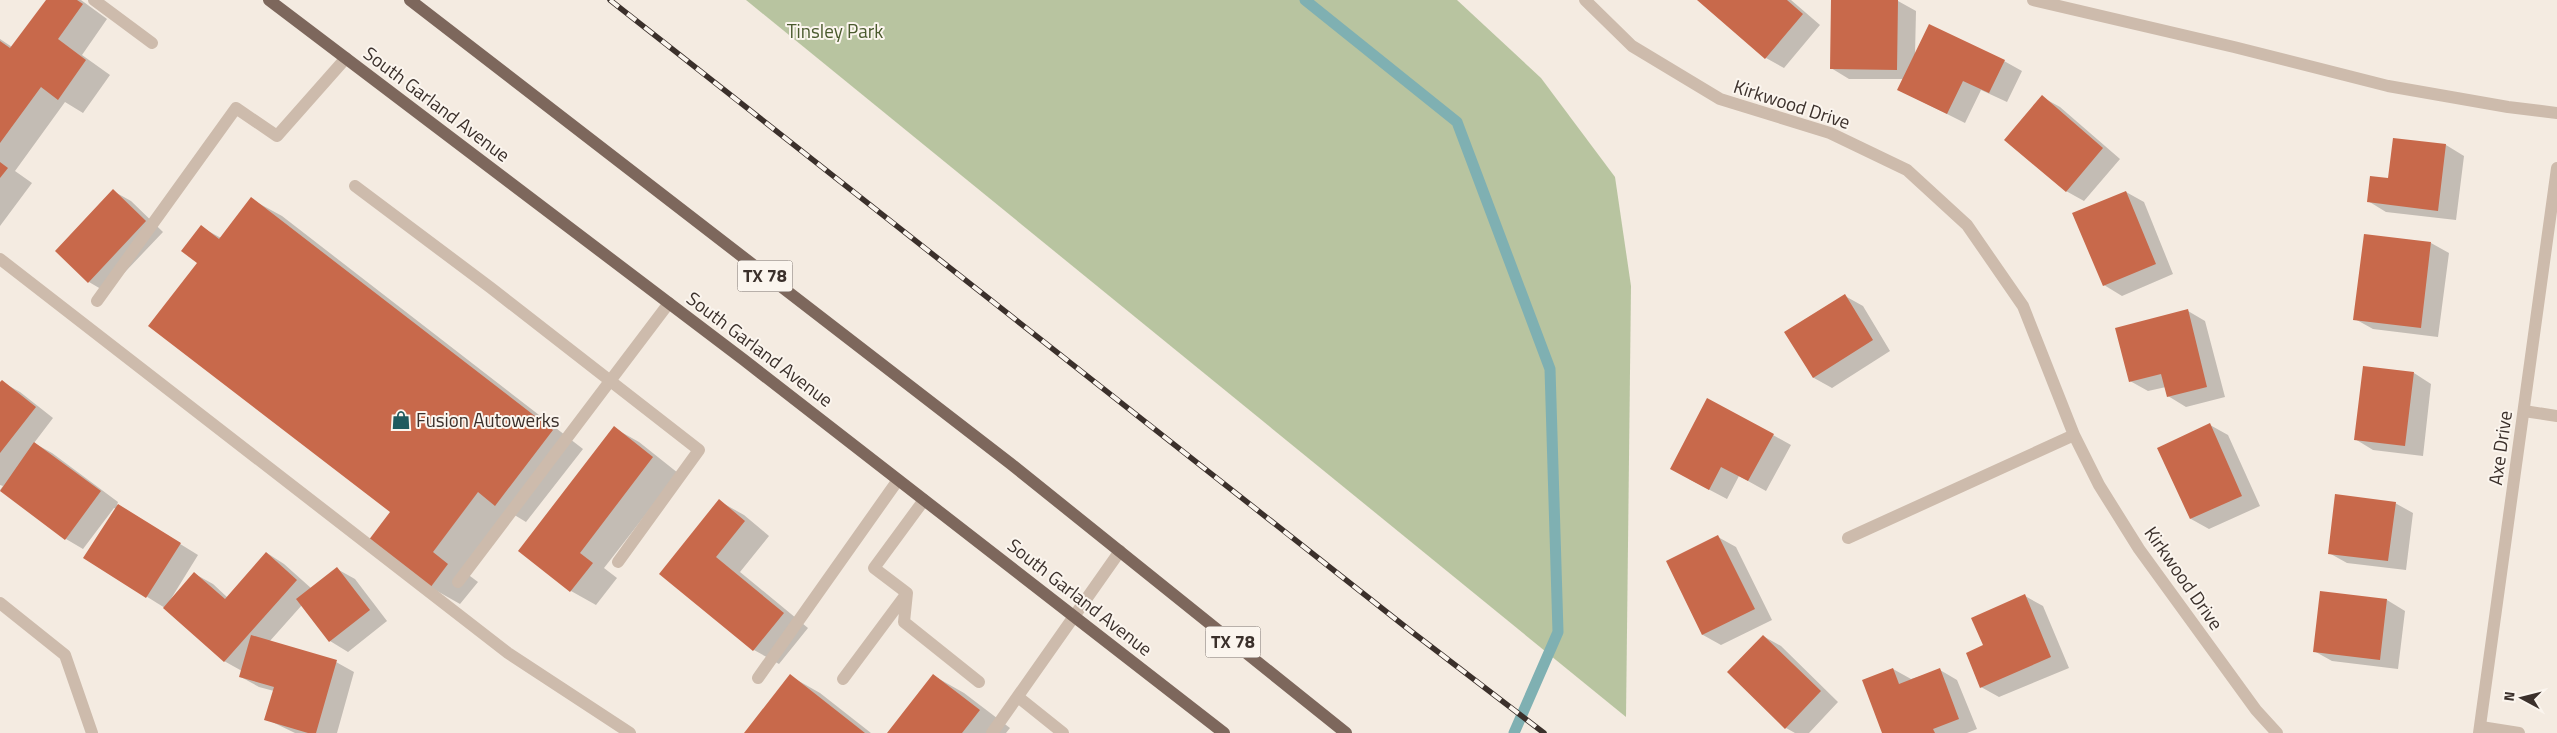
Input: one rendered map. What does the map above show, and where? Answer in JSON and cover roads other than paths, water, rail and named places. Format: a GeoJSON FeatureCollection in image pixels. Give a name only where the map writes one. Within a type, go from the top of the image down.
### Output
{"type":"FeatureCollection","features":[{"type":"Feature","properties":{"kind":"main road","name":"South Garland Avenue"},"geometry":{"type":"LineString","coordinates":[[269,0],[669,303],[1224,733]]}},
{"type":"Feature","properties":{"kind":"main road","name":"TX 78"},"geometry":{"type":"LineString","coordinates":[[410,0],[1003,458],[1346,733]]}},
{"type":"Feature","properties":{"kind":"street"},"geometry":{"type":"LineString","coordinates":[[94,0],[152,43]]}},
{"type":"Feature","properties":{"kind":"street","name":"Kirkwood Drive"},"geometry":{"type":"LineString","coordinates":[[1585,0],[1632,46],[1720,100],[1830,133],[1907,170],[1967,224],[2023,306],[2074,434],[2099,485],[2138,549],[2256,710],[2277,733]]}},
{"type":"Feature","properties":{"kind":"street"},"geometry":{"type":"LineString","coordinates":[[2033,0],[2234,47],[2388,86],[2508,107],[2557,113]]}},
{"type":"Feature","properties":{"kind":"street"},"geometry":{"type":"LineString","coordinates":[[97,301],[236,108],[277,136],[346,58]]}},
{"type":"Feature","properties":{"kind":"street","name":"Axe Drive"},"geometry":{"type":"LineString","coordinates":[[2480,730],[2557,168]]}},
{"type":"Feature","properties":{"kind":"street"},"geometry":{"type":"LineString","coordinates":[[355,186],[491,288],[699,450],[618,562]]}},
{"type":"Feature","properties":{"kind":"street"},"geometry":{"type":"LineString","coordinates":[[0,259],[508,653],[630,733]]}},
{"type":"Feature","properties":{"kind":"street"},"geometry":{"type":"LineString","coordinates":[[458,582],[669,303]]}},
{"type":"Feature","properties":{"kind":"street"},"geometry":{"type":"LineString","coordinates":[[2524,411],[2557,416]]}},
{"type":"Feature","properties":{"kind":"street"},"geometry":{"type":"LineString","coordinates":[[1848,538],[2074,434]]}},
{"type":"Feature","properties":{"kind":"street"},"geometry":{"type":"LineString","coordinates":[[758,678],[898,480]]}},
{"type":"Feature","properties":{"kind":"street"},"geometry":{"type":"LineString","coordinates":[[907,593],[874,568],[924,500]]}},
{"type":"Feature","properties":{"kind":"street"},"geometry":{"type":"LineString","coordinates":[[992,733],[1120,551]]}},
{"type":"Feature","properties":{"kind":"street"},"geometry":{"type":"LineString","coordinates":[[843,678],[907,593]]}},
{"type":"Feature","properties":{"kind":"street"},"geometry":{"type":"LineString","coordinates":[[907,593],[904,622],[979,682]]}},
{"type":"Feature","properties":{"kind":"street"},"geometry":{"type":"LineString","coordinates":[[0,603],[65,655],[92,733]]}},
{"type":"Feature","properties":{"kind":"street"},"geometry":{"type":"LineString","coordinates":[[1018,697],[1063,733]]}},
{"type":"Feature","properties":{"kind":"street"},"geometry":{"type":"LineString","coordinates":[[2480,730],[2519,733]]}},
{"type":"Feature","properties":{"kind":"waterway"},"geometry":{"type":"LineString","coordinates":[[1305,0],[1457,122],[1550,369],[1558,632],[1514,733]]}},
{"type":"Feature","properties":{"kind":"railway"},"geometry":{"type":"LineString","coordinates":[[610,0],[1412,632],[1544,733]]}},
{"type":"Feature","properties":{"kind":"place","name":"Fusion Autowerks"},"geometry":{"type":"Point","coordinates":[401,420]}},
{"type":"Feature","properties":{"kind":"park label","name":"Tinsley Park"},"geometry":{"type":"Point","coordinates":[835,31]}}]}
